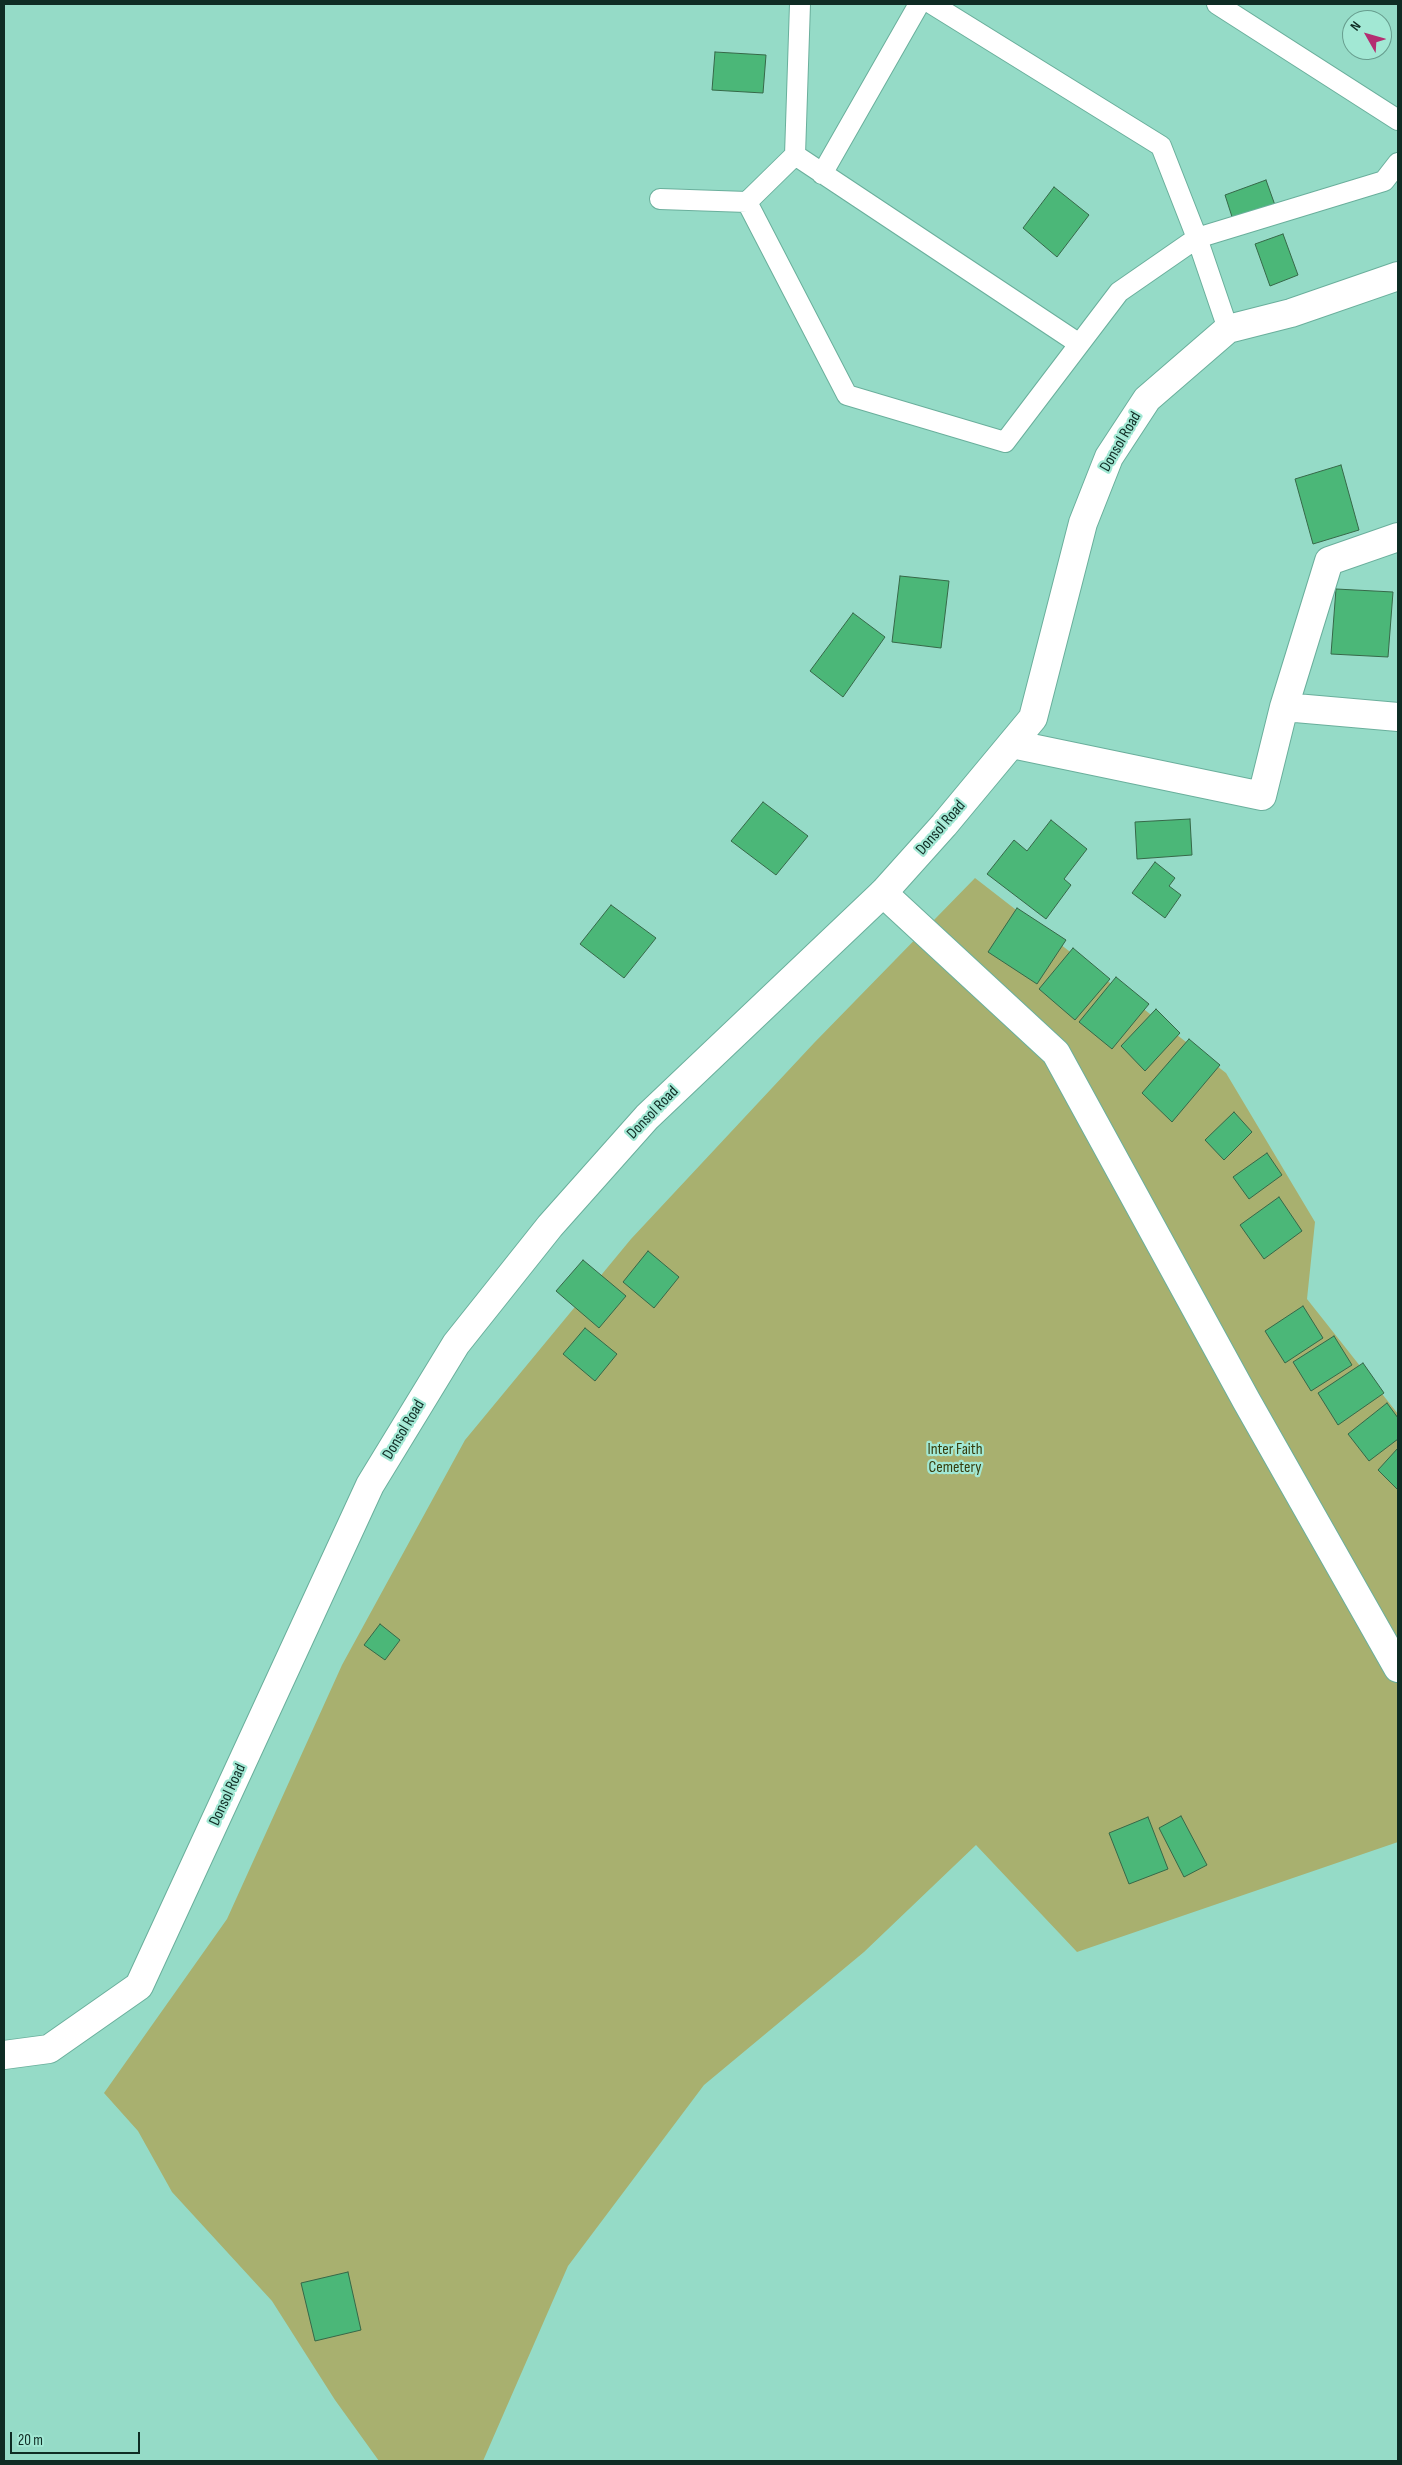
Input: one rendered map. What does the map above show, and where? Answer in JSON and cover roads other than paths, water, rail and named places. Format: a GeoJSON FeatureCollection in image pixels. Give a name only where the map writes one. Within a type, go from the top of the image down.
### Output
{"type":"FeatureCollection","features":[{"type":"Feature","properties":{"kind":"main road","name":"Donsol Road"},"geometry":{"type":"LineString","coordinates":[[4,2055],[49,2049],[139,1986],[370,1485],[456,1344],[550,1226],[647,1117],[883,893],[944,825],[1033,718],[1083,523],[1109,457],[1146,399],[1228,329],[1291,313],[1398,276]]}},
{"type":"Feature","properties":{"kind":"main road"},"geometry":{"type":"LineString","coordinates":[[1012,744],[1262,796],[1284,707],[1329,561],[1398,537]]}},
{"type":"Feature","properties":{"kind":"main road"},"geometry":{"type":"LineString","coordinates":[[1284,707],[1398,717]]}},
{"type":"Feature","properties":{"kind":"main road"},"geometry":{"type":"LineString","coordinates":[[883,893],[1056,1053],[1246,1400],[1398,1668]]}},
{"type":"Feature","properties":{"kind":"lane"},"geometry":{"type":"LineString","coordinates":[[660,198],[747,202],[795,155],[800,4]]}},
{"type":"Feature","properties":{"kind":"lane"},"geometry":{"type":"LineString","coordinates":[[822,174],[919,4]]}},
{"type":"Feature","properties":{"kind":"lane"},"geometry":{"type":"LineString","coordinates":[[932,4],[1161,146],[1197,238],[1228,329]]}},
{"type":"Feature","properties":{"kind":"lane"},"geometry":{"type":"LineString","coordinates":[[1218,4],[1398,120]]}},
{"type":"Feature","properties":{"kind":"lane"},"geometry":{"type":"LineString","coordinates":[[795,155],[1078,343]]}},
{"type":"Feature","properties":{"kind":"lane"},"geometry":{"type":"LineString","coordinates":[[747,202],[847,395],[1005,442],[1078,343],[1119,292],[1197,238],[1384,181],[1398,163]]}},
{"type":"Feature","properties":{"kind":"park label","name":"Inter Faith Cemetery"},"geometry":{"type":"Point","coordinates":[955,1459]}}]}
